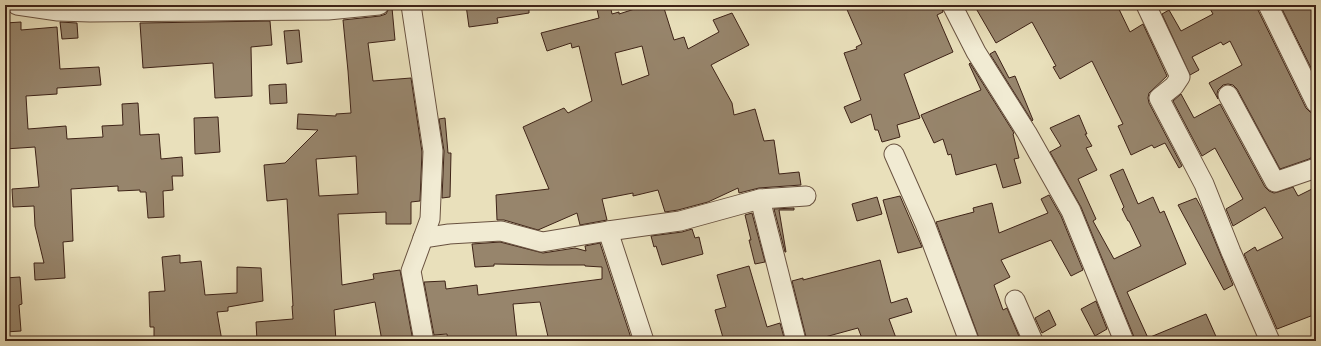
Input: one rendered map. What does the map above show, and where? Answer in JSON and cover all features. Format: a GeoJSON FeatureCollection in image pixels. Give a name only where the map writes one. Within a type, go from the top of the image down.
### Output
{"type":"FeatureCollection","features":[{"type":"Feature","properties":{"kind":"street"},"geometry":{"type":"LineString","coordinates":[[17,5],[58,11],[90,12],[379,5]]}},
{"type":"Feature","properties":{"kind":"street"},"geometry":{"type":"LineString","coordinates":[[411,5],[433,151],[430,219],[410,271],[424,341]]}},
{"type":"Feature","properties":{"kind":"street"},"geometry":{"type":"LineString","coordinates":[[952,5],[976,52],[1026,133],[1071,211],[1124,341]]}},
{"type":"Feature","properties":{"kind":"street"},"geometry":{"type":"LineString","coordinates":[[1146,5],[1180,77],[1174,86],[1159,98],[1204,184],[1231,252],[1270,341]]}},
{"type":"Feature","properties":{"kind":"street"},"geometry":{"type":"LineString","coordinates":[[1268,5],[1316,103]]}},
{"type":"Feature","properties":{"kind":"street"},"geometry":{"type":"LineString","coordinates":[[1228,95],[1275,182],[1316,168]]}},
{"type":"Feature","properties":{"kind":"street"},"geometry":{"type":"LineString","coordinates":[[894,154],[925,224],[969,341]]}},
{"type":"Feature","properties":{"kind":"street"},"geometry":{"type":"LineString","coordinates":[[423,238],[449,234],[501,231],[542,242],[608,230],[680,221],[760,200],[806,196]]}},
{"type":"Feature","properties":{"kind":"street"},"geometry":{"type":"LineString","coordinates":[[760,200],[796,341]]}},
{"type":"Feature","properties":{"kind":"street"},"geometry":{"type":"LineString","coordinates":[[608,230],[644,341]]}},
{"type":"Feature","properties":{"kind":"street"},"geometry":{"type":"LineString","coordinates":[[1015,300],[1033,341]]}},
{"type":"Feature","properties":{"kind":"building"},"geometry":{"type":"Polygon","coordinates":[[[466,5],[529,5],[529,13],[497,18],[498,23],[469,27],[466,5]]]}},
{"type":"Feature","properties":{"kind":"building"},"geometry":{"type":"Polygon","coordinates":[[[596,5],[610,5],[612,14],[619,12],[619,14],[647,5],[663,5],[674,40],[684,37],[688,49],[719,32],[713,20],[732,13],[749,45],[711,65],[732,103],[734,115],[755,109],[764,141],[774,140],[779,174],[799,172],[801,185],[759,188],[739,193],[738,188],[708,202],[665,212],[658,190],[633,196],[633,193],[602,199],[607,220],[580,225],[577,213],[538,230],[504,220],[497,220],[496,195],[549,189],[523,127],[564,108],[568,113],[592,101],[579,46],[572,48],[571,43],[547,51],[541,33],[599,18],[596,5]],[[642,46],[615,53],[622,85],[649,75],[642,46]]]}},
{"type":"Feature","properties":{"kind":"building"},"geometry":{"type":"Polygon","coordinates":[[[845,5],[941,5],[943,12],[937,15],[953,52],[904,74],[920,118],[897,125],[900,137],[882,142],[878,130],[875,130],[871,114],[851,123],[844,107],[861,100],[844,53],[857,49],[856,47],[862,44],[845,5]]]}},
{"type":"Feature","properties":{"kind":"building"},"geometry":{"type":"Polygon","coordinates":[[[974,5],[1117,5],[1130,32],[1143,24],[1167,76],[1149,93],[1149,103],[1182,166],[1179,168],[1165,143],[1154,148],[1152,145],[1131,155],[1118,126],[1123,124],[1092,61],[1060,79],[1053,67],[1056,66],[1032,22],[996,43],[974,5]]]}},
{"type":"Feature","properties":{"kind":"building"},"geometry":{"type":"Polygon","coordinates":[[[1208,5],[1257,5],[1258,10],[1306,108],[1310,112],[1316,114],[1316,155],[1280,169],[1237,89],[1233,85],[1223,85],[1218,90],[1218,99],[1209,83],[1242,65],[1230,41],[1223,45],[1221,42],[1192,57],[1199,70],[1190,75],[1162,14],[1169,10],[1181,31],[1213,14],[1208,5]]]}},
{"type":"Feature","properties":{"kind":"building"},"geometry":{"type":"Polygon","coordinates":[[[1289,5],[1316,5],[1316,78],[1282,9],[1289,5]]]}},
{"type":"Feature","properties":{"kind":"building"},"geometry":{"type":"Polygon","coordinates":[[[389,8],[392,8],[395,40],[368,43],[373,81],[411,78],[422,152],[420,201],[411,202],[411,224],[386,224],[386,212],[338,214],[342,285],[374,279],[373,274],[400,270],[413,341],[382,341],[375,302],[334,310],[336,341],[257,341],[256,322],[293,319],[287,199],[267,201],[264,165],[285,163],[318,130],[297,129],[298,114],[336,116],[336,114],[351,113],[343,20],[386,14],[389,8]],[[356,156],[316,159],[319,196],[358,194],[356,156]]]}},
{"type":"Feature","properties":{"kind":"building"},"geometry":{"type":"Polygon","coordinates":[[[270,21],[272,45],[251,47],[252,96],[215,98],[213,63],[143,68],[140,23],[270,21]]]}},
{"type":"Feature","properties":{"kind":"building"},"geometry":{"type":"Polygon","coordinates":[[[21,22],[21,30],[57,27],[60,69],[99,67],[101,85],[57,88],[57,94],[26,96],[28,129],[66,126],[67,139],[103,137],[102,126],[123,125],[122,104],[138,103],[140,135],[159,134],[161,159],[182,157],[183,176],[172,176],[173,190],[163,191],[164,217],[148,218],[146,192],[140,192],[140,190],[118,191],[118,186],[71,189],[73,241],[63,242],[65,278],[35,280],[34,263],[44,263],[35,226],[34,206],[13,207],[12,189],[39,187],[35,147],[5,149],[5,23],[21,22]]]}},
{"type":"Feature","properties":{"kind":"building"},"geometry":{"type":"Polygon","coordinates":[[[60,22],[77,23],[78,38],[62,39],[60,22]]]}},
{"type":"Feature","properties":{"kind":"building"},"geometry":{"type":"Polygon","coordinates":[[[299,30],[302,62],[287,64],[284,31],[299,30]]]}},
{"type":"Feature","properties":{"kind":"building"},"geometry":{"type":"Polygon","coordinates":[[[995,51],[1009,78],[1015,76],[1033,120],[1032,121],[990,54],[995,51]]]}},
{"type":"Feature","properties":{"kind":"building"},"geometry":{"type":"Polygon","coordinates":[[[970,63],[1014,133],[1019,158],[1014,159],[1021,183],[1003,188],[996,164],[956,175],[951,154],[948,155],[943,139],[934,143],[921,115],[981,90],[969,64],[970,63]]]}},
{"type":"Feature","properties":{"kind":"building"},"geometry":{"type":"Polygon","coordinates":[[[286,84],[287,103],[270,104],[269,85],[286,84]]]}},
{"type":"Feature","properties":{"kind":"building"},"geometry":{"type":"Polygon","coordinates":[[[1181,94],[1194,118],[1220,104],[1265,187],[1269,191],[1274,193],[1293,187],[1298,196],[1316,187],[1316,314],[1277,329],[1244,254],[1255,247],[1257,251],[1283,238],[1265,207],[1233,226],[1226,209],[1243,199],[1215,148],[1202,156],[1173,101],[1181,94]]]}},
{"type":"Feature","properties":{"kind":"building"},"geometry":{"type":"Polygon","coordinates":[[[1079,115],[1087,134],[1085,134],[1092,146],[1086,148],[1097,170],[1078,179],[1096,219],[1093,221],[1114,259],[1141,246],[1122,209],[1124,207],[1110,175],[1123,169],[1138,204],[1153,197],[1160,213],[1164,211],[1186,264],[1127,292],[1148,338],[1206,314],[1218,341],[1135,341],[1081,207],[1050,152],[1061,146],[1050,128],[1079,115]]]}},
{"type":"Feature","properties":{"kind":"building"},"geometry":{"type":"Polygon","coordinates":[[[218,117],[220,152],[195,154],[194,118],[218,117]]]}},
{"type":"Feature","properties":{"kind":"building"},"geometry":{"type":"Polygon","coordinates":[[[445,118],[448,153],[451,153],[450,197],[442,198],[444,151],[439,119],[445,118]]]}},
{"type":"Feature","properties":{"kind":"building"},"geometry":{"type":"Polygon","coordinates":[[[1049,195],[1061,216],[1083,270],[1071,276],[1051,240],[1001,260],[1010,277],[994,285],[1003,310],[1007,308],[1021,341],[980,341],[936,222],[974,212],[973,208],[992,203],[999,233],[1048,213],[1041,199],[1049,195]]]}},
{"type":"Feature","properties":{"kind":"building"},"geometry":{"type":"Polygon","coordinates":[[[900,196],[922,247],[898,253],[883,200],[900,196]]]}},
{"type":"Feature","properties":{"kind":"building"},"geometry":{"type":"Polygon","coordinates":[[[877,197],[882,214],[857,221],[852,204],[877,197]]]}},
{"type":"Feature","properties":{"kind":"building"},"geometry":{"type":"Polygon","coordinates":[[[1196,198],[1233,285],[1224,290],[1178,205],[1196,198]]]}},
{"type":"Feature","properties":{"kind":"building"},"geometry":{"type":"Polygon","coordinates":[[[794,208],[794,210],[779,210],[785,252],[774,209],[794,208]]]}},
{"type":"Feature","properties":{"kind":"building"},"geometry":{"type":"Polygon","coordinates":[[[752,213],[765,262],[755,264],[745,215],[752,213]]]}},
{"type":"Feature","properties":{"kind":"building"},"geometry":{"type":"Polygon","coordinates":[[[692,229],[695,238],[699,237],[703,254],[662,265],[651,236],[682,232],[692,229]]]}},
{"type":"Feature","properties":{"kind":"building"},"geometry":{"type":"Polygon","coordinates":[[[500,242],[543,253],[575,248],[586,251],[585,246],[600,243],[632,341],[549,341],[540,302],[513,304],[517,341],[448,341],[447,334],[434,335],[424,282],[445,281],[446,289],[477,285],[478,295],[602,279],[602,267],[585,265],[494,264],[494,266],[475,267],[472,244],[500,242]]]}},
{"type":"Feature","properties":{"kind":"building"},"geometry":{"type":"Polygon","coordinates":[[[180,255],[180,263],[201,261],[205,295],[237,293],[237,267],[261,268],[263,301],[228,307],[228,311],[217,312],[222,341],[154,341],[154,327],[150,327],[149,292],[165,291],[162,257],[180,255]]]}},
{"type":"Feature","properties":{"kind":"building"},"geometry":{"type":"Polygon","coordinates":[[[880,260],[891,303],[907,298],[912,312],[889,319],[896,338],[887,341],[863,341],[858,328],[825,337],[826,341],[807,341],[792,281],[803,278],[803,280],[880,260]]]}},
{"type":"Feature","properties":{"kind":"building"},"geometry":{"type":"Polygon","coordinates":[[[749,266],[767,327],[780,323],[785,341],[724,341],[715,310],[726,307],[717,275],[749,266]]]}},
{"type":"Feature","properties":{"kind":"building"},"geometry":{"type":"Polygon","coordinates":[[[20,277],[22,304],[19,305],[21,331],[5,332],[5,278],[20,277]]]}},
{"type":"Feature","properties":{"kind":"building"},"geometry":{"type":"Polygon","coordinates":[[[1096,301],[1107,329],[1095,336],[1081,309],[1096,301]]]}},
{"type":"Feature","properties":{"kind":"building"},"geometry":{"type":"Polygon","coordinates":[[[1049,310],[1056,325],[1042,333],[1035,318],[1049,310]]]}}]}
